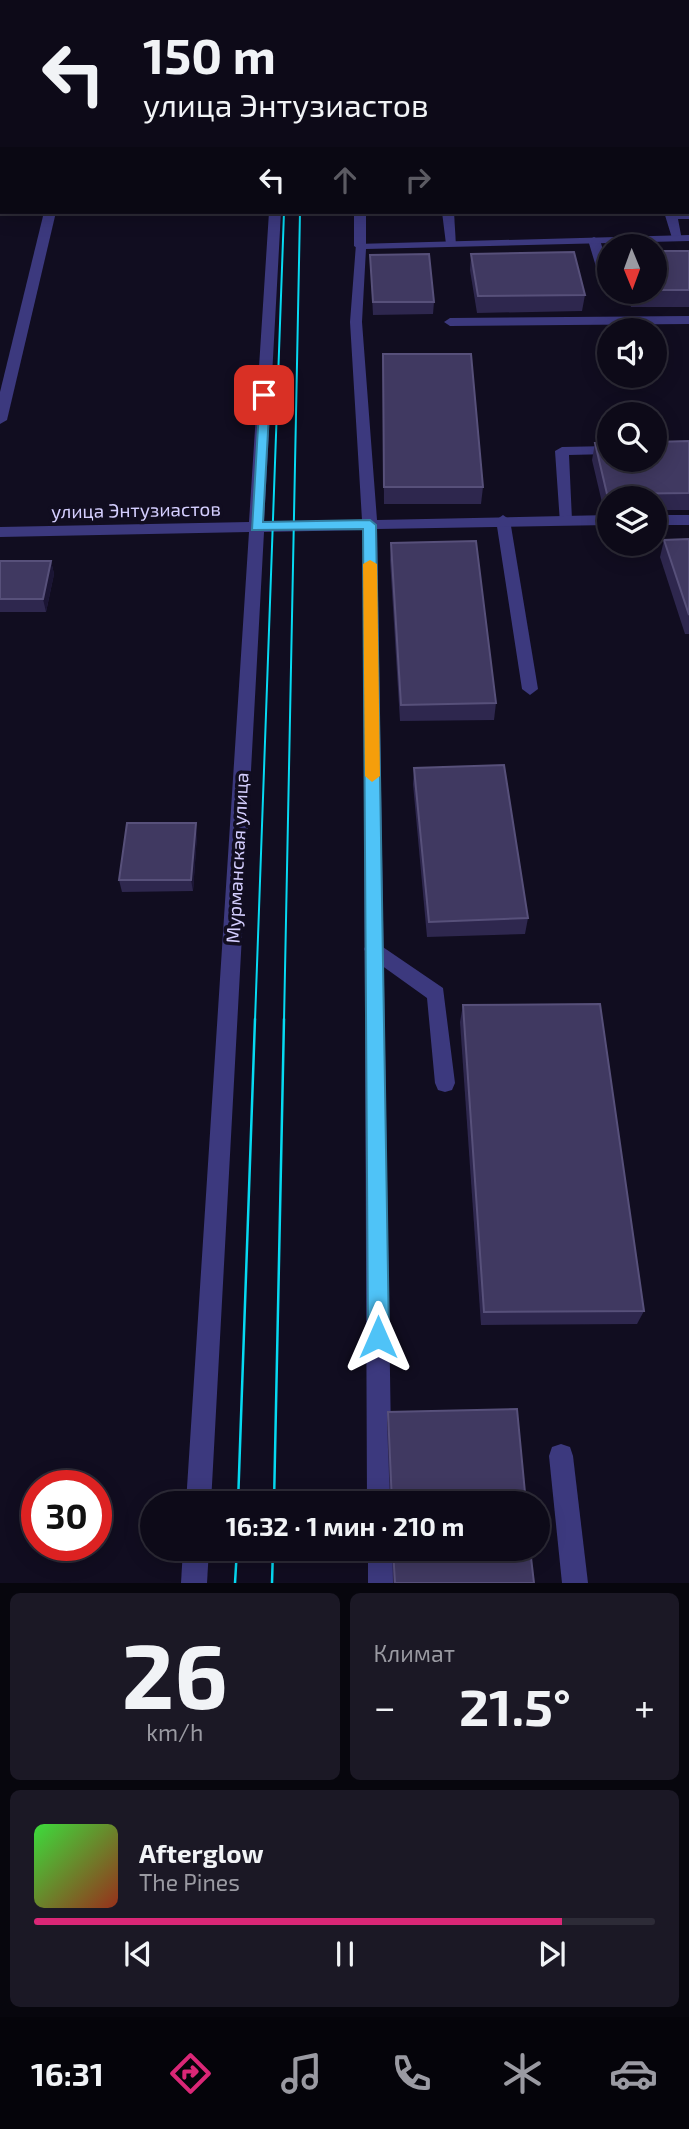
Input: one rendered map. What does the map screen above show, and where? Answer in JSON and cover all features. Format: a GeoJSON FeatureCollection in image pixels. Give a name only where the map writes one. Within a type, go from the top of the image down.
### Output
{"type":"FeatureCollection","features":[{"type":"Feature","properties":{"kind":"street"},"geometry":{"type":"LineString","coordinates":[[0,420],[50,214]]}},
{"type":"Feature","properties":{"kind":"street","name":"Мурманская улица"},"geometry":{"type":"LineString","coordinates":[[200,1491],[275,214]]}},
{"type":"Feature","properties":{"kind":"street"},"geometry":{"type":"LineString","coordinates":[[360,214],[356,322],[370,525],[380,1491]]}},
{"type":"Feature","properties":{"kind":"street"},"geometry":{"type":"LineString","coordinates":[[448,214],[452,244]]}},
{"type":"Feature","properties":{"kind":"street"},"geometry":{"type":"LineString","coordinates":[[360,246],[683,238],[671,214]]}},
{"type":"Feature","properties":{"kind":"street"},"geometry":{"type":"LineString","coordinates":[[671,214],[689,216]]}},
{"type":"Feature","properties":{"kind":"street"},"geometry":{"type":"LineString","coordinates":[[594,240],[597,250]]}},
{"type":"Feature","properties":{"kind":"street"},"geometry":{"type":"LineString","coordinates":[[667,321],[689,320]]}},
{"type":"Feature","properties":{"kind":"street"},"geometry":{"type":"LineString","coordinates":[[450,322],[597,322]]}},
{"type":"Feature","properties":{"kind":"street"},"geometry":{"type":"LineString","coordinates":[[565,520],[562,451],[597,450]]}},
{"type":"Feature","properties":{"kind":"street"},"geometry":{"type":"LineString","coordinates":[[503,520],[530,689]]}},
{"type":"Feature","properties":{"kind":"street","name":"улица Энтузиастов"},"geometry":{"type":"LineString","coordinates":[[0,532],[597,520]]}},
{"type":"Feature","properties":{"kind":"street"},"geometry":{"type":"LineString","coordinates":[[667,520],[689,520]]}},
{"type":"Feature","properties":{"kind":"street"},"geometry":{"type":"LineString","coordinates":[[374,949],[436,994],[445,1083]]}},
{"type":"Feature","properties":{"kind":"street"},"geometry":{"type":"LineString","coordinates":[[561,1456],[575,1583]]}},
{"type":"Feature","properties":{"kind":"street"},"geometry":{"type":"LineString","coordinates":[[194,1583],[195,1561]]}},
{"type":"Feature","properties":{"kind":"street"},"geometry":{"type":"LineString","coordinates":[[381,1561],[381,1583]]}},
{"type":"Feature","properties":{"kind":"building"},"geometry":{"type":"Polygon","coordinates":[[[667,251],[689,251],[689,290],[667,290],[667,251]]]}},
{"type":"Feature","properties":{"kind":"building"},"geometry":{"type":"Polygon","coordinates":[[[574,252],[585,295],[478,296],[471,254],[574,252]]]}},
{"type":"Feature","properties":{"kind":"building"},"geometry":{"type":"Polygon","coordinates":[[[429,254],[434,302],[373,302],[370,255],[429,254]]]}},
{"type":"Feature","properties":{"kind":"building"},"geometry":{"type":"Polygon","coordinates":[[[383,354],[471,354],[483,487],[384,487],[383,354]]]}},
{"type":"Feature","properties":{"kind":"building"},"geometry":{"type":"Polygon","coordinates":[[[689,441],[689,493],[667,493],[667,486],[605,486],[602,472],[667,472],[667,442],[689,441]]]}},
{"type":"Feature","properties":{"kind":"building"},"geometry":{"type":"Polygon","coordinates":[[[689,539],[689,615],[667,549],[667,540],[689,539]]]}},
{"type":"Feature","properties":{"kind":"building"},"geometry":{"type":"Polygon","coordinates":[[[476,541],[496,703],[401,705],[391,543],[476,541]]]}},
{"type":"Feature","properties":{"kind":"building"},"geometry":{"type":"Polygon","coordinates":[[[0,561],[51,561],[43,599],[0,599],[0,561]]]}},
{"type":"Feature","properties":{"kind":"building"},"geometry":{"type":"Polygon","coordinates":[[[504,765],[528,918],[429,922],[414,768],[504,765]]]}},
{"type":"Feature","properties":{"kind":"building"},"geometry":{"type":"Polygon","coordinates":[[[127,823],[196,823],[191,880],[119,880],[127,823]]]}},
{"type":"Feature","properties":{"kind":"building"},"geometry":{"type":"Polygon","coordinates":[[[600,1004],[644,1311],[484,1312],[463,1005],[600,1004]]]}},
{"type":"Feature","properties":{"kind":"building"},"geometry":{"type":"Polygon","coordinates":[[[517,1409],[525,1491],[391,1491],[388,1412],[517,1409]]]}},
{"type":"Feature","properties":{"kind":"building"},"geometry":{"type":"Polygon","coordinates":[[[394,1561],[531,1561],[534,1583],[395,1583],[394,1561]]]}},
{"type":"Feature","properties":{"kind":"tram line"},"geometry":{"type":"LineString","coordinates":[[255,1021],[284,214]]}},
{"type":"Feature","properties":{"kind":"tram line"},"geometry":{"type":"LineString","coordinates":[[284,1021],[300,214]]}},
{"type":"Feature","properties":{"kind":"tram line"},"geometry":{"type":"LineString","coordinates":[[238,1491],[255,1019]]}},
{"type":"Feature","properties":{"kind":"tram line"},"geometry":{"type":"LineString","coordinates":[[274,1491],[284,1019]]}},
{"type":"Feature","properties":{"kind":"tram line"},"geometry":{"type":"LineString","coordinates":[[235,1583],[236,1561]]}},
{"type":"Feature","properties":{"kind":"tram line"},"geometry":{"type":"LineString","coordinates":[[272,1583],[273,1561]]}},
{"type":"Feature","properties":{"kind":"slow traffic"},"geometry":{"type":"LineString","coordinates":[[370,564],[372,776]]}},
{"type":"Feature","properties":{"kind":"route"},"geometry":{"type":"LineString","coordinates":[[264,395],[256,527],[370,525],[378,1337]]}}]}
